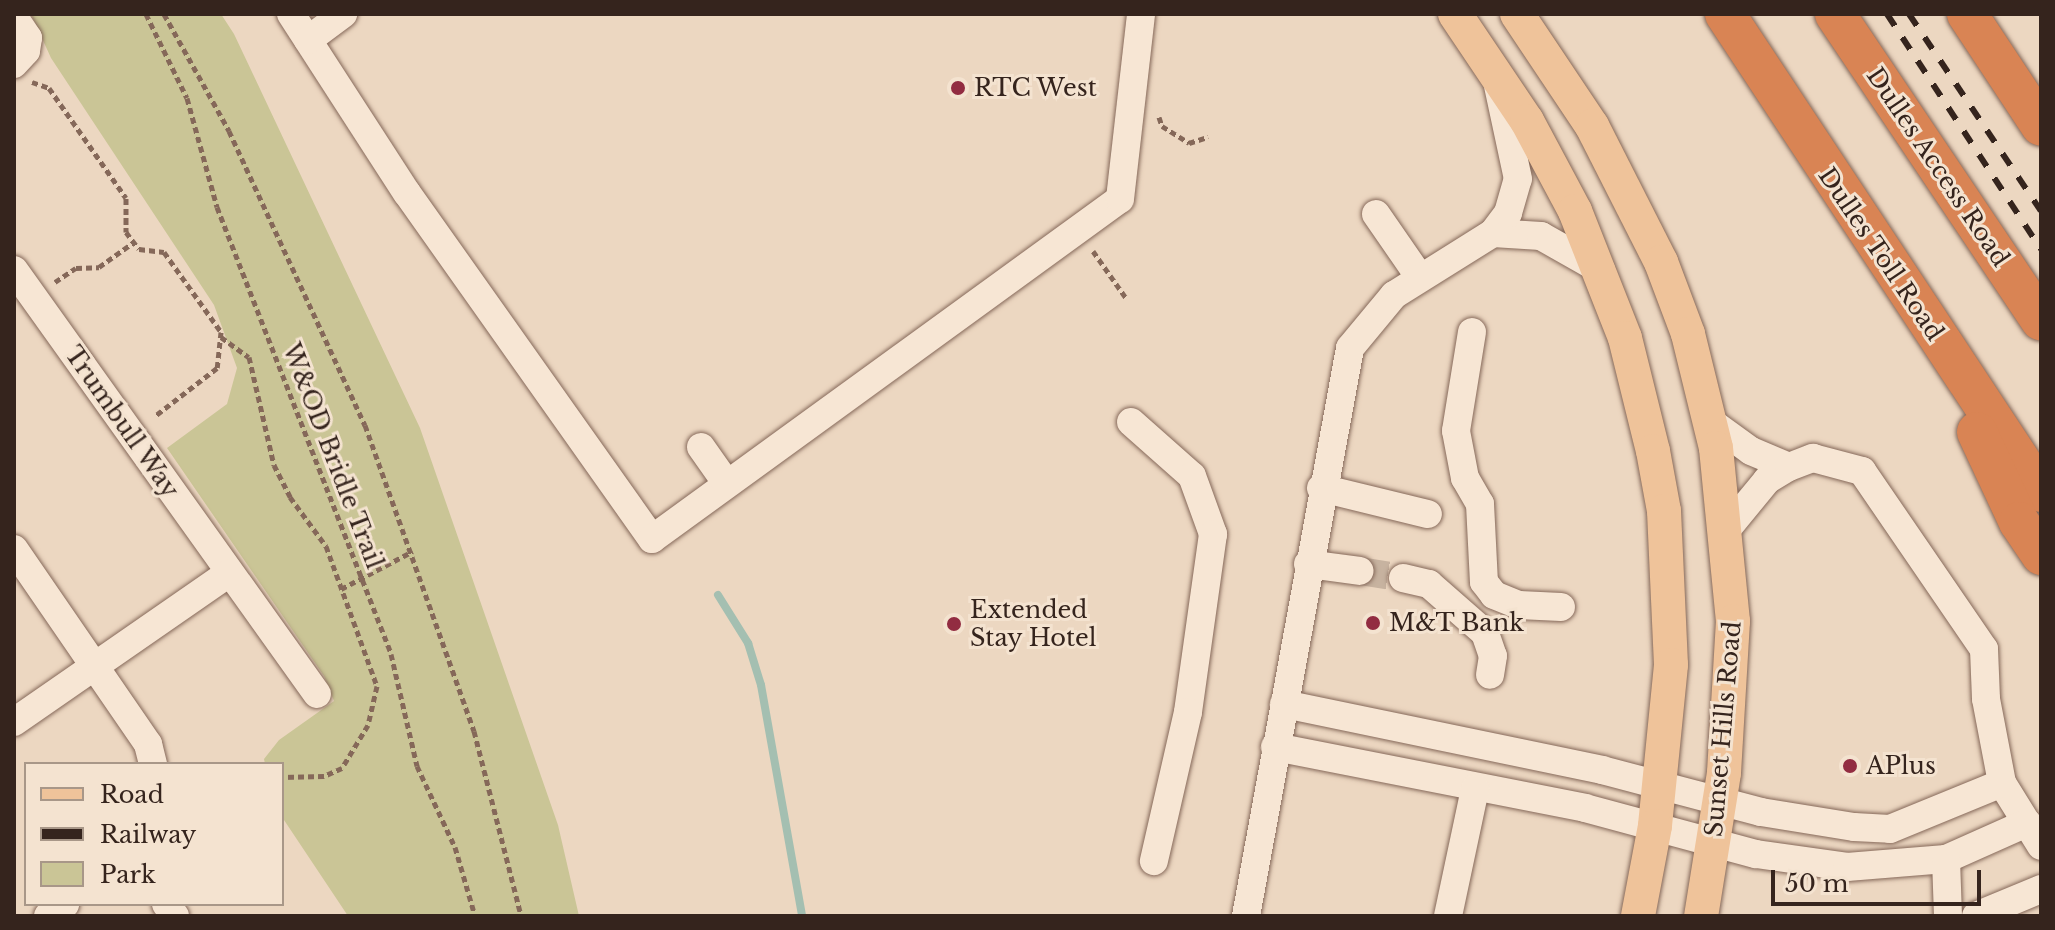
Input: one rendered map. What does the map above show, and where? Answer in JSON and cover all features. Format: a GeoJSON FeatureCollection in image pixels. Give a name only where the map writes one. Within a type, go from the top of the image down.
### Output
{"type":"FeatureCollection","features":[{"type":"Feature","properties":{"kind":"highway","name":"Dulles Toll Road"},"geometry":{"type":"LineString","coordinates":[[1725,14],[2041,492]]}},
{"type":"Feature","properties":{"kind":"highway","name":"Dulles Access Road"},"geometry":{"type":"LineString","coordinates":[[1835,14],[2041,320]]}},
{"type":"Feature","properties":{"kind":"highway"},"geometry":{"type":"LineString","coordinates":[[1967,14],[2041,126]]}},
{"type":"Feature","properties":{"kind":"highway"},"geometry":{"type":"LineString","coordinates":[[1922,316],[2019,522],[2041,555]]}},
{"type":"Feature","properties":{"kind":"main road"},"geometry":{"type":"LineString","coordinates":[[1455,14],[1494,69],[1551,163],[1601,270],[1642,396],[1664,511],[1671,665],[1655,826],[1638,916]]}},
{"type":"Feature","properties":{"kind":"main road","name":"Sunset Hills Road"},"geometry":{"type":"LineString","coordinates":[[1517,14],[1569,88],[1626,186],[1688,334],[1711,422],[1726,530],[1733,621],[1721,802],[1701,916]]}},
{"type":"Feature","properties":{"kind":"street"},"geometry":{"type":"LineString","coordinates":[[291,14],[407,193],[652,539],[1120,199],[1141,14]]}},
{"type":"Feature","properties":{"kind":"street"},"geometry":{"type":"LineString","coordinates":[[308,40],[343,14]]}},
{"type":"Feature","properties":{"kind":"street"},"geometry":{"type":"LineString","coordinates":[[14,17],[28,38],[20,72]]}},
{"type":"Feature","properties":{"kind":"street"},"geometry":{"type":"LineString","coordinates":[[1246,916],[1321,488],[1350,348],[1369,319],[1419,276],[1493,233],[1515,197],[1518,179],[1494,69]]}},
{"type":"Feature","properties":{"kind":"street"},"geometry":{"type":"LineString","coordinates":[[1376,214],[1419,276]]}},
{"type":"Feature","properties":{"kind":"street"},"geometry":{"type":"LineString","coordinates":[[1493,233],[1541,236],[1601,270]]}},
{"type":"Feature","properties":{"kind":"street","name":"Trumbull Way"},"geometry":{"type":"LineString","coordinates":[[14,270],[317,694]]}},
{"type":"Feature","properties":{"kind":"street"},"geometry":{"type":"LineString","coordinates":[[1472,332],[1456,431],[1465,478],[1480,504],[1484,582],[1494,595],[1519,605],[1561,607]]}},
{"type":"Feature","properties":{"kind":"street"},"geometry":{"type":"LineString","coordinates":[[1131,422],[1192,476],[1213,534],[1189,703],[1154,861]]}},
{"type":"Feature","properties":{"kind":"street"},"geometry":{"type":"LineString","coordinates":[[1711,422],[1763,458],[1789,467]]}},
{"type":"Feature","properties":{"kind":"street"},"geometry":{"type":"LineString","coordinates":[[701,447],[727,484]]}},
{"type":"Feature","properties":{"kind":"street"},"geometry":{"type":"LineString","coordinates":[[1275,747],[1655,826],[1756,854],[1847,867],[1946,859],[2034,834],[2002,783],[1986,699],[1984,649],[1862,471],[1838,461],[1813,458],[1789,467],[1767,480],[1726,530]]}},
{"type":"Feature","properties":{"kind":"street"},"geometry":{"type":"LineString","coordinates":[[1321,488],[1428,514]]}},
{"type":"Feature","properties":{"kind":"street"},"geometry":{"type":"LineString","coordinates":[[14,549],[148,744],[152,762]]}},
{"type":"Feature","properties":{"kind":"street"},"geometry":{"type":"LineString","coordinates":[[1308,564],[1360,571]]}},
{"type":"Feature","properties":{"kind":"street"},"geometry":{"type":"LineString","coordinates":[[14,722],[229,573]]}},
{"type":"Feature","properties":{"kind":"street"},"geometry":{"type":"LineString","coordinates":[[1403,578],[1429,584],[1485,633],[1493,656],[1490,675]]}},
{"type":"Feature","properties":{"kind":"street"},"geometry":{"type":"LineString","coordinates":[[1284,704],[1484,743],[1796,818],[1890,829],[2002,783]]}},
{"type":"Feature","properties":{"kind":"street"},"geometry":{"type":"LineString","coordinates":[[1448,916],[1475,789]]}},
{"type":"Feature","properties":{"kind":"street"},"geometry":{"type":"LineString","coordinates":[[1946,859],[1948,916]]}},
{"type":"Feature","properties":{"kind":"street"},"geometry":{"type":"LineString","coordinates":[[1976,916],[2041,889]]}},
{"type":"Feature","properties":{"kind":"path","name":"W&OD Bridle Trail"},"geometry":{"type":"LineString","coordinates":[[146,14],[187,98],[217,207],[391,654],[417,766],[455,847],[475,916]]}},
{"type":"Feature","properties":{"kind":"path"},"geometry":{"type":"LineString","coordinates":[[164,14],[229,131],[320,321],[413,551],[474,731],[521,916]]}},
{"type":"Feature","properties":{"kind":"path"},"geometry":{"type":"LineString","coordinates":[[20,72],[49,88],[126,198],[126,232],[139,249],[164,252],[221,337],[249,357],[274,465],[290,497],[326,546],[377,686],[375,707],[342,768],[324,776],[284,777]]}},
{"type":"Feature","properties":{"kind":"path"},"geometry":{"type":"LineString","coordinates":[[1157,112],[1162,126],[1189,143],[1208,137]]}},
{"type":"Feature","properties":{"kind":"path"},"geometry":{"type":"LineString","coordinates":[[1079,231],[1126,298]]}},
{"type":"Feature","properties":{"kind":"path"},"geometry":{"type":"LineString","coordinates":[[47,287],[76,268],[99,267],[134,242]]}},
{"type":"Feature","properties":{"kind":"path"},"geometry":{"type":"LineString","coordinates":[[155,416],[217,368],[221,337]]}},
{"type":"Feature","properties":{"kind":"path"},"geometry":{"type":"LineString","coordinates":[[341,589],[413,551]]}},
{"type":"Feature","properties":{"kind":"green space"},"geometry":{"type":"Polygon","coordinates":[[[31,14],[221,14],[234,34],[420,428],[558,825],[579,916],[348,916],[284,820],[284,762],[265,762],[264,759],[279,740],[334,701],[324,676],[167,448],[227,404],[237,368],[214,305],[51,58],[31,14]]]}},
{"type":"Feature","properties":{"kind":"waterway"},"geometry":{"type":"LineString","coordinates":[[718,595],[748,643],[761,685],[802,916]]}},
{"type":"Feature","properties":{"kind":"tunnel"},"geometry":{"type":"LineString","coordinates":[[1360,571],[1403,578]]}},
{"type":"Feature","properties":{"kind":"railway"},"geometry":{"type":"LineString","coordinates":[[1887,14],[2041,249]]}},
{"type":"Feature","properties":{"kind":"railway"},"geometry":{"type":"LineString","coordinates":[[1909,14],[2041,211]]}},
{"type":"Feature","properties":{"kind":"place","name":"RTC West"},"geometry":{"type":"Point","coordinates":[958,88]}},
{"type":"Feature","properties":{"kind":"place","name":"M&T Bank"},"geometry":{"type":"Point","coordinates":[1373,623]}},
{"type":"Feature","properties":{"kind":"place","name":"Extended Stay Hotel"},"geometry":{"type":"Point","coordinates":[954,624]}},
{"type":"Feature","properties":{"kind":"place","name":"APlus"},"geometry":{"type":"Point","coordinates":[1850,766]}}]}
